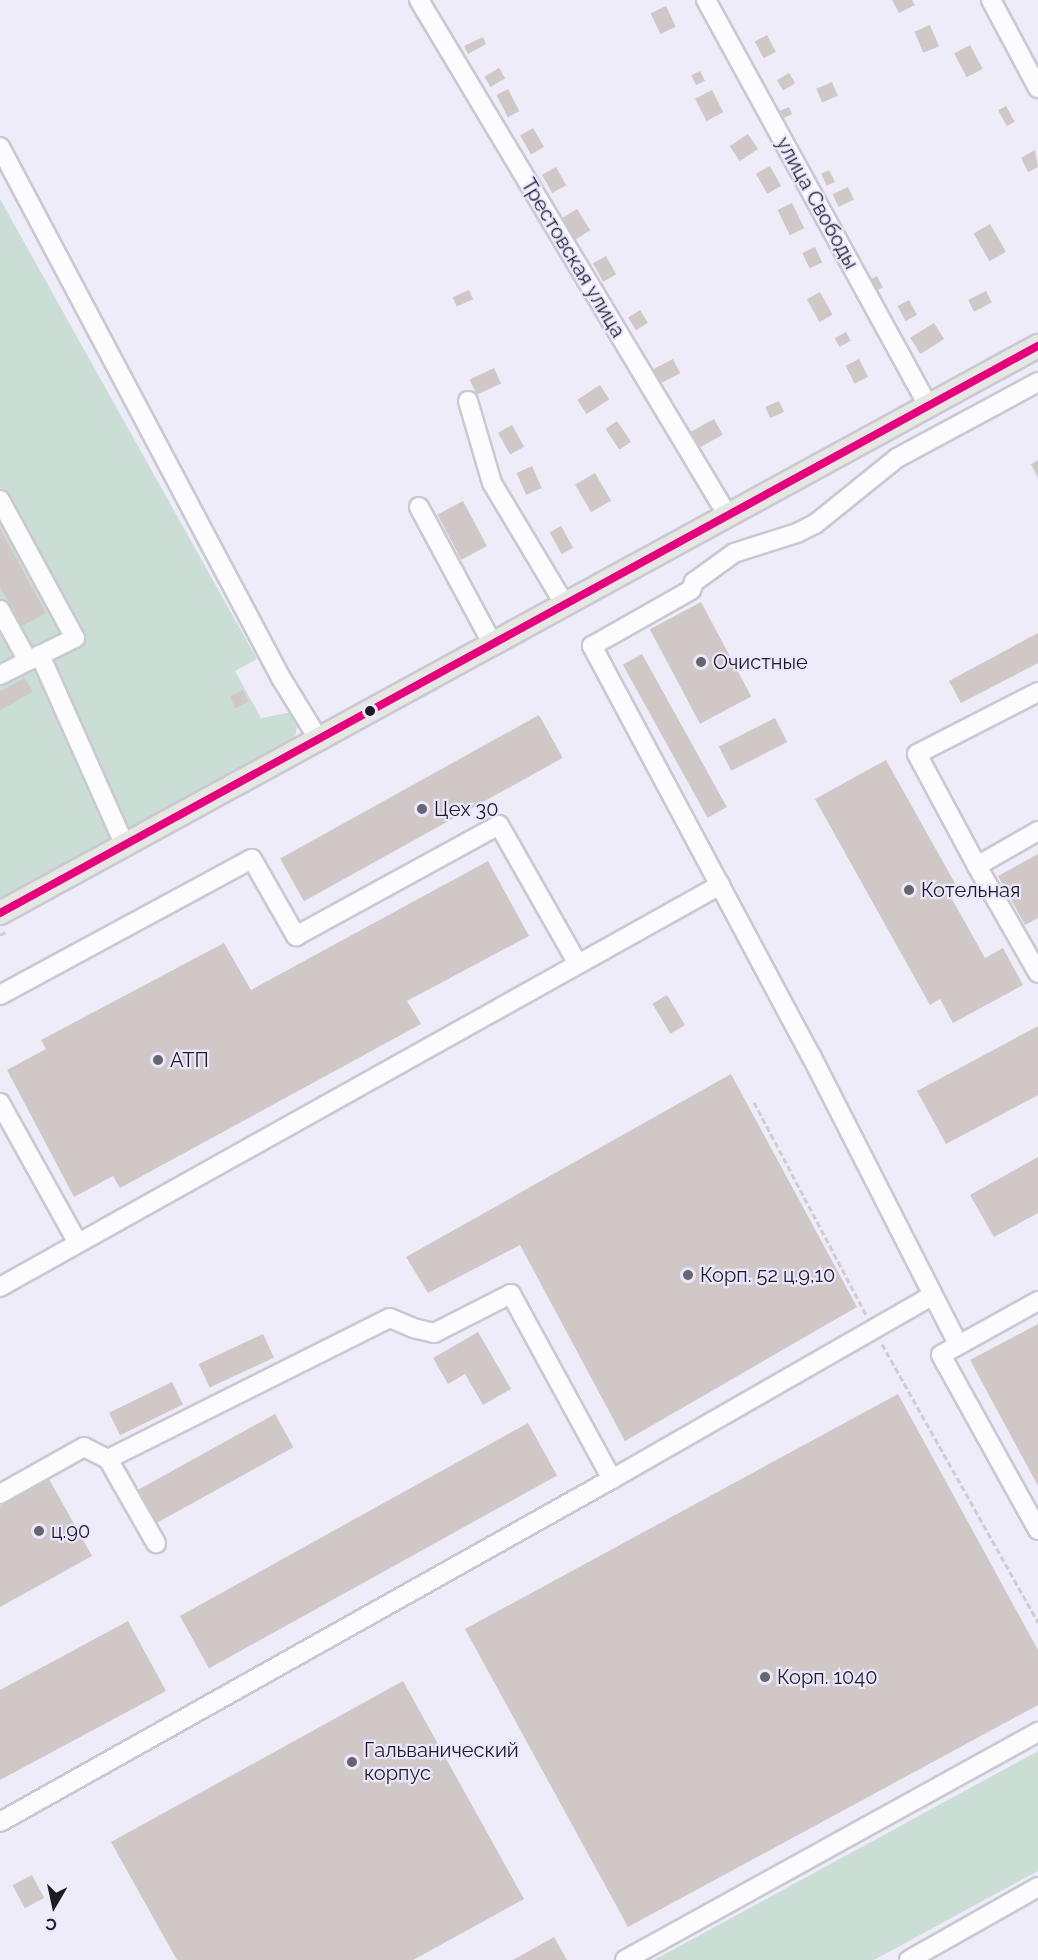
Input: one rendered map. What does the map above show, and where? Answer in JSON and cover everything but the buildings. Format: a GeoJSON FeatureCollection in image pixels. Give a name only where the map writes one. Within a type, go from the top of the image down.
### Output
{"type":"FeatureCollection","features":[{"type":"Feature","properties":{"kind":"main road"},"geometry":{"type":"LineString","coordinates":[[0,913],[1038,346]]}},
{"type":"Feature","properties":{"kind":"street","name":"Трестовская улица"},"geometry":{"type":"LineString","coordinates":[[419,0],[728,516]]}},
{"type":"Feature","properties":{"kind":"street","name":"улица Свободы"},"geometry":{"type":"LineString","coordinates":[[706,0],[928,406]]}},
{"type":"Feature","properties":{"kind":"street"},"geometry":{"type":"LineString","coordinates":[[991,0],[1038,88]]}},
{"type":"Feature","properties":{"kind":"street"},"geometry":{"type":"LineString","coordinates":[[0,147],[281,678],[319,740]]}},
{"type":"Feature","properties":{"kind":"street"},"geometry":{"type":"LineString","coordinates":[[958,1344],[720,885],[592,646],[691,590],[694,582],[728,557],[815,524],[897,458],[1038,382]]}},
{"type":"Feature","properties":{"kind":"street"},"geometry":{"type":"LineString","coordinates":[[468,401],[492,483],[565,605]]}},
{"type":"Feature","properties":{"kind":"street"},"geometry":{"type":"LineString","coordinates":[[0,500],[75,638],[0,675]]}},
{"type":"Feature","properties":{"kind":"street"},"geometry":{"type":"LineString","coordinates":[[419,507],[493,645]]}},
{"type":"Feature","properties":{"kind":"street"},"geometry":{"type":"LineString","coordinates":[[0,610],[34,658],[125,846]]}},
{"type":"Feature","properties":{"kind":"street"},"geometry":{"type":"LineString","coordinates":[[1038,692],[917,754],[1038,973]]}},
{"type":"Feature","properties":{"kind":"street"},"geometry":{"type":"LineString","coordinates":[[0,995],[252,859],[296,936],[499,825],[578,964]]}},
{"type":"Feature","properties":{"kind":"street"},"geometry":{"type":"LineString","coordinates":[[977,866],[1038,831]]}},
{"type":"Feature","properties":{"kind":"street"},"geometry":{"type":"LineString","coordinates":[[0,1287],[720,885]]}},
{"type":"Feature","properties":{"kind":"street"},"geometry":{"type":"LineString","coordinates":[[0,1103],[78,1243]]}},
{"type":"Feature","properties":{"kind":"street"},"geometry":{"type":"LineString","coordinates":[[108,1459],[390,1318],[413,1329],[434,1333],[511,1294],[612,1479]]}},
{"type":"Feature","properties":{"kind":"street"},"geometry":{"type":"LineString","coordinates":[[0,1822],[933,1296]]}},
{"type":"Feature","properties":{"kind":"street"},"geometry":{"type":"LineString","coordinates":[[1038,1301],[941,1355],[1038,1530]]}},
{"type":"Feature","properties":{"kind":"street"},"geometry":{"type":"LineString","coordinates":[[0,1494],[84,1447],[108,1459],[156,1544]]}},
{"type":"Feature","properties":{"kind":"street"},"geometry":{"type":"LineString","coordinates":[[626,1960],[1038,1732]]}},
{"type":"Feature","properties":{"kind":"street"},"geometry":{"type":"LineString","coordinates":[[909,1960],[1038,1887]]}},
{"type":"Feature","properties":{"kind":"path"},"geometry":{"type":"LineString","coordinates":[[754,1102],[874,1329],[1038,1622]]}},
{"type":"Feature","properties":{"kind":"green space"},"geometry":{"type":"Polygon","coordinates":[[[0,199],[257,659],[235,671],[261,718],[293,712],[297,723],[296,734],[290,745],[0,903],[0,199]]]}},
{"type":"Feature","properties":{"kind":"green space"},"geometry":{"type":"Polygon","coordinates":[[[1038,1751],[1038,1871],[874,1960],[654,1960],[1038,1751]]]}},
{"type":"Feature","properties":{"kind":"transit line"},"geometry":{"type":"LineString","coordinates":[[0,913],[1038,346]]}},
{"type":"Feature","properties":{"kind":"place","name":"Очистные"},"geometry":{"type":"Point","coordinates":[701,662]}},
{"type":"Feature","properties":{"kind":"place","name":"Цех 30"},"geometry":{"type":"Point","coordinates":[422,809]}},
{"type":"Feature","properties":{"kind":"place","name":"Котельная"},"geometry":{"type":"Point","coordinates":[909,890]}},
{"type":"Feature","properties":{"kind":"place","name":"АТП"},"geometry":{"type":"Point","coordinates":[158,1060]}},
{"type":"Feature","properties":{"kind":"place","name":"Корп. 52 ц.9,10"},"geometry":{"type":"Point","coordinates":[688,1275]}},
{"type":"Feature","properties":{"kind":"place","name":"ц.90"},"geometry":{"type":"Point","coordinates":[39,1531]}},
{"type":"Feature","properties":{"kind":"place","name":"Корп. 1040"},"geometry":{"type":"Point","coordinates":[765,1677]}},
{"type":"Feature","properties":{"kind":"place","name":"Гальванический корпус"},"geometry":{"type":"Point","coordinates":[352,1762]}}]}
